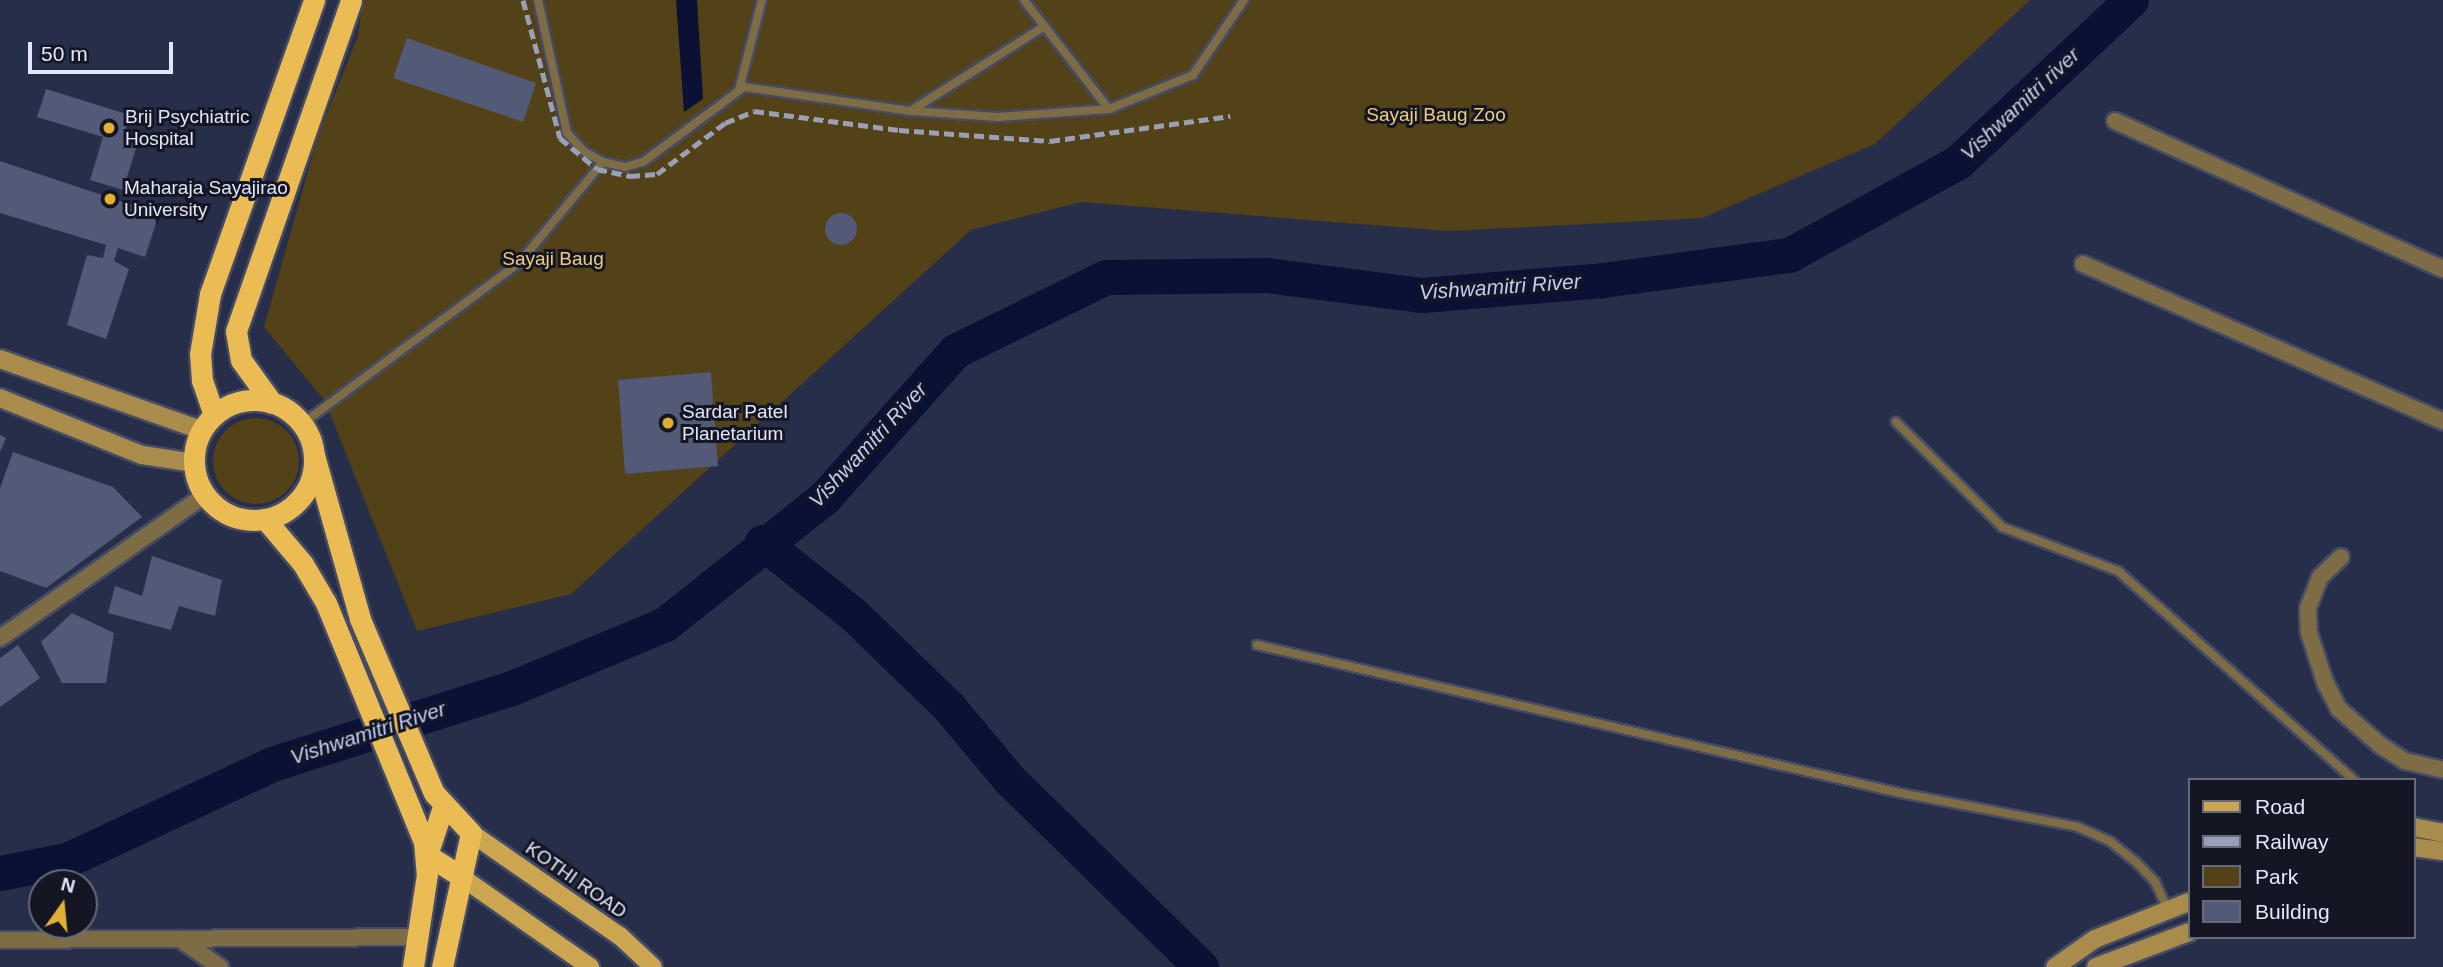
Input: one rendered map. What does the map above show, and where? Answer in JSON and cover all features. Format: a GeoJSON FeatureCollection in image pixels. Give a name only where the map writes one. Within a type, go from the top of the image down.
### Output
{"type":"FeatureCollection","features":[{"type":"Feature","properties":{"kind":"highway"},"geometry":{"type":"LineString","coordinates":[[314,0],[210,294],[200,354],[208,422],[194,463],[205,495],[231,516],[265,519],[296,503],[307,489],[314,455]]}},
{"type":"Feature","properties":{"kind":"highway"},"geometry":{"type":"LineString","coordinates":[[351,0],[236,331],[241,360],[272,403],[302,424],[314,455],[360,619],[438,800],[471,833],[442,967]]}},
{"type":"Feature","properties":{"kind":"highway"},"geometry":{"type":"LineString","coordinates":[[208,422],[242,402],[272,403]]}},
{"type":"Feature","properties":{"kind":"highway"},"geometry":{"type":"LineString","coordinates":[[265,519],[303,564],[338,630],[409,803],[427,855],[460,876]]}},
{"type":"Feature","properties":{"kind":"highway"},"geometry":{"type":"LineString","coordinates":[[413,967],[427,855],[438,800]]}},
{"type":"Feature","properties":{"kind":"main road"},"geometry":{"type":"LineString","coordinates":[[0,359],[208,422]]}},
{"type":"Feature","properties":{"kind":"main road"},"geometry":{"type":"LineString","coordinates":[[0,398],[142,455],[194,463]]}},
{"type":"Feature","properties":{"kind":"main road"},"geometry":{"type":"LineString","coordinates":[[2415,827],[2443,833]]}},
{"type":"Feature","properties":{"kind":"main road","name":"KOTHI ROAD"},"geometry":{"type":"LineString","coordinates":[[471,833],[620,936],[653,967]]}},
{"type":"Feature","properties":{"kind":"main road"},"geometry":{"type":"LineString","coordinates":[[2417,843],[2443,851]]}},
{"type":"Feature","properties":{"kind":"main road"},"geometry":{"type":"LineString","coordinates":[[460,876],[590,967]]}},
{"type":"Feature","properties":{"kind":"main road"},"geometry":{"type":"LineString","coordinates":[[2055,967],[2076,951],[2188,902]]}},
{"type":"Feature","properties":{"kind":"main road"},"geometry":{"type":"LineString","coordinates":[[2096,967],[2188,932]]}},
{"type":"Feature","properties":{"kind":"main road"},"geometry":{"type":"LineString","coordinates":[[2076,951],[2086,967]]}},
{"type":"Feature","properties":{"kind":"street"},"geometry":{"type":"LineString","coordinates":[[2115,121],[2443,269]]}},
{"type":"Feature","properties":{"kind":"street"},"geometry":{"type":"LineString","coordinates":[[2083,264],[2443,421]]}},
{"type":"Feature","properties":{"kind":"street"},"geometry":{"type":"LineString","coordinates":[[0,638],[205,495]]}},
{"type":"Feature","properties":{"kind":"street"},"geometry":{"type":"LineString","coordinates":[[2342,556],[2320,577],[2308,609],[2309,633],[2325,682],[2339,709],[2380,745],[2405,761],[2443,770]]}},
{"type":"Feature","properties":{"kind":"street"},"geometry":{"type":"LineString","coordinates":[[0,940],[418,937]]}},
{"type":"Feature","properties":{"kind":"street"},"geometry":{"type":"LineString","coordinates":[[180,939],[220,967]]}},
{"type":"Feature","properties":{"kind":"lane"},"geometry":{"type":"LineString","coordinates":[[538,0],[567,133],[584,152],[604,162],[625,167],[643,162],[739,90],[786,90],[911,111],[998,117],[1109,109],[1194,75],[1244,0]]}},
{"type":"Feature","properties":{"kind":"lane"},"geometry":{"type":"LineString","coordinates":[[739,90],[762,0]]}},
{"type":"Feature","properties":{"kind":"lane"},"geometry":{"type":"LineString","coordinates":[[1024,0],[1109,109]]}},
{"type":"Feature","properties":{"kind":"lane"},"geometry":{"type":"LineString","coordinates":[[911,111],[1045,26]]}},
{"type":"Feature","properties":{"kind":"lane"},"geometry":{"type":"LineString","coordinates":[[302,424],[519,263],[604,162]]}},
{"type":"Feature","properties":{"kind":"lane"},"geometry":{"type":"LineString","coordinates":[[1896,422],[2002,527],[2108,563],[2352,778]]}},
{"type":"Feature","properties":{"kind":"lane"},"geometry":{"type":"LineString","coordinates":[[1257,645],[1900,793],[2078,827],[2111,842],[2136,862],[2155,882],[2168,910]]}},
{"type":"Feature","properties":{"kind":"green space","name":"Sayaji Baug"},"geometry":{"type":"Polygon","coordinates":[[[363,0],[2030,0],[1875,144],[1702,218],[1449,231],[1081,202],[971,230],[571,594],[417,631],[325,401],[264,327],[318,136],[358,36],[363,0]]]}},
{"type":"Feature","properties":{"kind":"green space"},"geometry":{"type":"Polygon","coordinates":[[[256,418],[273,421],[287,430],[296,444],[299,461],[296,478],[287,492],[273,501],[256,504],[239,501],[225,492],[216,478],[213,461],[216,444],[225,430],[239,421],[256,418]]]}},
{"type":"Feature","properties":{"kind":"shaded area"},"geometry":{"type":"Polygon","coordinates":[[[676,0],[697,0],[703,99],[684,112],[676,0]]]}},
{"type":"Feature","properties":{"kind":"building"},"geometry":{"type":"Polygon","coordinates":[[[407,38],[536,83],[523,122],[393,78],[407,38]]]}},
{"type":"Feature","properties":{"kind":"building"},"geometry":{"type":"Polygon","coordinates":[[[46,89],[130,115],[123,138],[138,142],[123,190],[90,180],[103,137],[37,117],[46,89]]]}},
{"type":"Feature","properties":{"kind":"building"},"geometry":{"type":"Polygon","coordinates":[[[0,161],[159,214],[145,257],[118,248],[114,261],[129,269],[106,339],[67,325],[87,255],[103,258],[106,245],[0,213],[0,161]]]}},
{"type":"Feature","properties":{"kind":"building"},"geometry":{"type":"Polygon","coordinates":[[[841,213],[853,217],[857,229],[853,241],[841,245],[829,241],[825,229],[829,217],[841,213]]]}},
{"type":"Feature","properties":{"kind":"building","name":"Sardar Patel Planetarium"},"geometry":{"type":"Polygon","coordinates":[[[711,372],[718,466],[625,474],[618,380],[711,372]]]}},
{"type":"Feature","properties":{"kind":"building"},"geometry":{"type":"Polygon","coordinates":[[[0,435],[6,438],[0,452],[0,435]]]}},
{"type":"Feature","properties":{"kind":"building"},"geometry":{"type":"Polygon","coordinates":[[[13,452],[113,487],[142,517],[46,588],[0,571],[0,488],[13,452]]]}},
{"type":"Feature","properties":{"kind":"building"},"geometry":{"type":"Polygon","coordinates":[[[152,556],[222,580],[215,616],[179,606],[171,630],[108,613],[115,586],[142,596],[152,556]]]}},
{"type":"Feature","properties":{"kind":"building"},"geometry":{"type":"Polygon","coordinates":[[[72,613],[114,633],[106,683],[62,683],[41,642],[72,613]]]}},
{"type":"Feature","properties":{"kind":"building"},"geometry":{"type":"Polygon","coordinates":[[[18,645],[40,678],[0,707],[0,658],[18,645]]]}},
{"type":"Feature","properties":{"kind":"waterway","name":"Vishwamitri River"},"geometry":{"type":"LineString","coordinates":[[0,873],[67,860],[272,764],[509,689],[665,624],[825,497],[955,351],[1106,277],[1267,275],[1422,295],[1603,280],[1789,255],[1958,162],[2131,0]]}},
{"type":"Feature","properties":{"kind":"waterway"},"geometry":{"type":"LineString","coordinates":[[762,542],[853,614],[948,706],[1009,779],[1201,967]]}},
{"type":"Feature","properties":{"kind":"railway"},"geometry":{"type":"LineString","coordinates":[[523,0],[560,138],[597,169],[630,176],[657,174],[725,123],[754,111],[899,130],[1050,141],[1230,116]]}},
{"type":"Feature","properties":{"kind":"place","name":"Brij Psychiatric Hospital"},"geometry":{"type":"Point","coordinates":[109,128]}},
{"type":"Feature","properties":{"kind":"place","name":"Maharaja Sayajirao University"},"geometry":{"type":"Point","coordinates":[110,199]}},
{"type":"Feature","properties":{"kind":"place","name":"Sardar Patel Planetarium"},"geometry":{"type":"Point","coordinates":[668,423]}},
{"type":"Feature","properties":{"kind":"water label","name":"Vishwamitri river"},"geometry":{"type":"Point","coordinates":[2020,104]}},
{"type":"Feature","properties":{"kind":"park label","name":"Sayaji Baug Zoo"},"geometry":{"type":"Point","coordinates":[1436,115]}}]}
